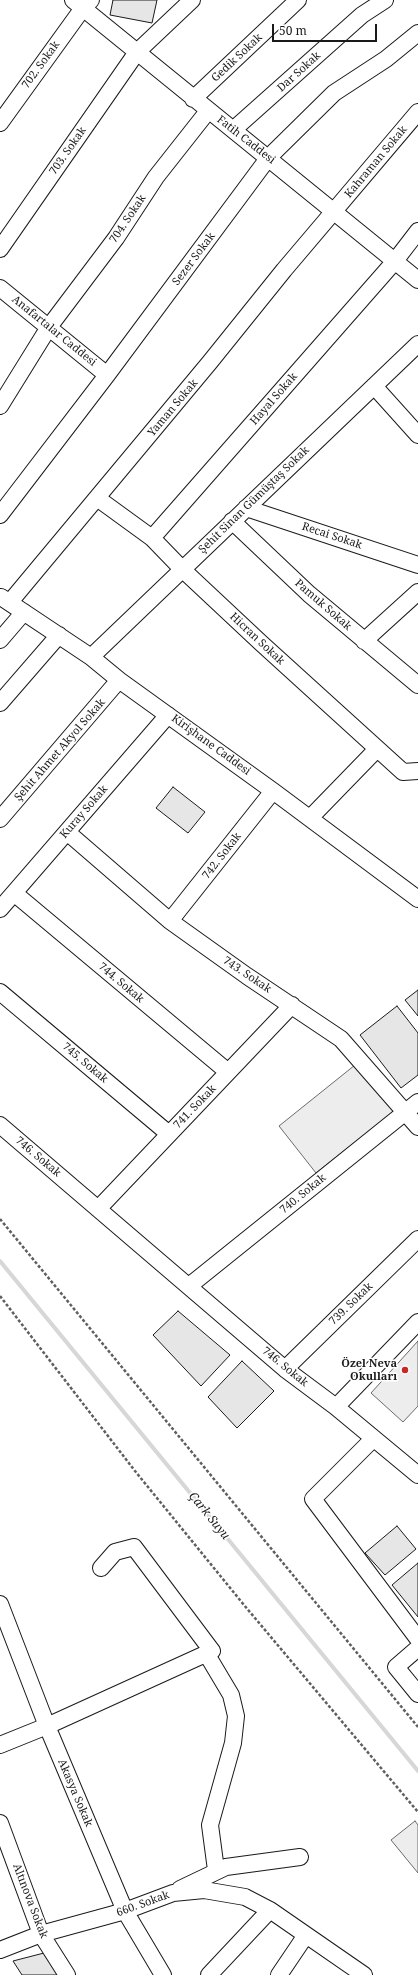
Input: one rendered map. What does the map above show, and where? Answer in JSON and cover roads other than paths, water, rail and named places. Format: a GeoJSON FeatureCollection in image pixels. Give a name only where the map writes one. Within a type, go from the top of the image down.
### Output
{"type":"FeatureCollection","features":[{"type":"Feature","properties":{"kind":"street","name":"703. Sokak"},"geometry":{"type":"LineString","coordinates":[[0,249],[137,52],[192,0]]}},
{"type":"Feature","properties":{"kind":"street","name":"Gedik Sokak"},"geometry":{"type":"LineString","coordinates":[[193,99],[298,0]]}},
{"type":"Feature","properties":{"kind":"street","name":"Dar Sokak"},"geometry":{"type":"LineString","coordinates":[[233,130],[362,15],[385,0]]}},
{"type":"Feature","properties":{"kind":"street","name":"Fatih Caddesi"},"geometry":{"type":"LineString","coordinates":[[82,3],[193,99],[269,157],[418,280]]}},
{"type":"Feature","properties":{"kind":"street","name":"702. Sokak"},"geometry":{"type":"LineString","coordinates":[[0,123],[82,3]]}},
{"type":"Feature","properties":{"kind":"street","name":"Sezer Sokak"},"geometry":{"type":"LineString","coordinates":[[0,515],[108,375],[269,157],[334,93],[386,59],[418,33]]}},
{"type":"Feature","properties":{"kind":"street","name":"704. Sokak"},"geometry":{"type":"LineString","coordinates":[[0,406],[49,327],[116,238],[156,177],[208,110]]}},
{"type":"Feature","properties":{"kind":"street","name":"Kahraman Sokak"},"geometry":{"type":"LineString","coordinates":[[335,212],[418,112]]}},
{"type":"Feature","properties":{"kind":"street","name":"Yaman Sokak"},"geometry":{"type":"LineString","coordinates":[[5,600],[97,498],[284,270],[335,212]]}},
{"type":"Feature","properties":{"kind":"street","name":"Hayal Sokak"},"geometry":{"type":"LineString","coordinates":[[152,538],[395,261],[418,231]]}},
{"type":"Feature","properties":{"kind":"street","name":"Anafartalar Caddesi"},"geometry":{"type":"LineString","coordinates":[[0,288],[108,375]]}},
{"type":"Feature","properties":{"kind":"street","name":"Şehit Sinan Gümüştaş Sokak"},"geometry":{"type":"LineString","coordinates":[[91,657],[418,344]]}},
{"type":"Feature","properties":{"kind":"street"},"geometry":{"type":"LineString","coordinates":[[374,386],[418,435]]}},
{"type":"Feature","properties":{"kind":"street","name":"Hicran Sokak"},"geometry":{"type":"LineString","coordinates":[[97,498],[152,538],[182,569],[403,772],[418,771]]}},
{"type":"Feature","properties":{"kind":"street","name":"Recai Sokak"},"geometry":{"type":"LineString","coordinates":[[246,508],[418,565]]}},
{"type":"Feature","properties":{"kind":"street","name":"Pamuk Sokak"},"geometry":{"type":"LineString","coordinates":[[232,521],[309,594],[364,641],[418,684]]}},
{"type":"Feature","properties":{"kind":"street"},"geometry":{"type":"LineString","coordinates":[[364,641],[418,592]]}},
{"type":"Feature","properties":{"kind":"street","name":"Kirişhane Caddesi"},"geometry":{"type":"LineString","coordinates":[[5,600],[91,657],[119,680],[310,818],[418,899]]}},
{"type":"Feature","properties":{"kind":"street"},"geometry":{"type":"LineString","coordinates":[[0,640],[24,612]]}},
{"type":"Feature","properties":{"kind":"street"},"geometry":{"type":"LineString","coordinates":[[0,703],[59,635]]}},
{"type":"Feature","properties":{"kind":"street","name":"Şehit Ahmet Akyol Sokak"},"geometry":{"type":"LineString","coordinates":[[0,819],[119,680]]}},
{"type":"Feature","properties":{"kind":"street","name":"Kuray Sokak"},"geometry":{"type":"LineString","coordinates":[[0,909],[168,715]]}},
{"type":"Feature","properties":{"kind":"street"},"geometry":{"type":"LineString","coordinates":[[310,818],[377,749]]}},
{"type":"Feature","properties":{"kind":"street","name":"742. Sokak"},"geometry":{"type":"LineString","coordinates":[[170,921],[273,791]]}},
{"type":"Feature","properties":{"kind":"street","name":"743. Sokak"},"geometry":{"type":"LineString","coordinates":[[67,832],[170,921],[341,1040],[412,1107],[418,1127]]}},
{"type":"Feature","properties":{"kind":"street","name":"744. Sokak"},"geometry":{"type":"LineString","coordinates":[[14,893],[228,1072]]}},
{"type":"Feature","properties":{"kind":"street","name":"745. Sokak"},"geometry":{"type":"LineString","coordinates":[[0,992],[169,1134]]}},
{"type":"Feature","properties":{"kind":"street","name":"741. Sokak"},"geometry":{"type":"LineString","coordinates":[[98,1209],[292,1005]]}},
{"type":"Feature","properties":{"kind":"street","name":"740. Sokak"},"geometry":{"type":"LineString","coordinates":[[189,1286],[412,1107]]}},
{"type":"Feature","properties":{"kind":"street","name":"746. Sokak"},"geometry":{"type":"LineString","coordinates":[[0,1125],[285,1369],[336,1407],[418,1475]]}},
{"type":"Feature","properties":{"kind":"street","name":"739. Sokak"},"geometry":{"type":"LineString","coordinates":[[285,1369],[418,1239]]}},
{"type":"Feature","properties":{"kind":"street"},"geometry":{"type":"LineString","coordinates":[[336,1407],[418,1322]]}},
{"type":"Feature","properties":{"kind":"street"},"geometry":{"type":"LineString","coordinates":[[373,1439],[313,1499],[418,1639]]}},
{"type":"Feature","properties":{"kind":"street"},"geometry":{"type":"LineString","coordinates":[[0,1745],[47,1726],[212,1651],[134,1547],[115,1552],[101,1568]]}},
{"type":"Feature","properties":{"kind":"street","name":"Akasya Sokak"},"geometry":{"type":"LineString","coordinates":[[0,1604],[47,1726],[124,1911],[163,1975]]}},
{"type":"Feature","properties":{"kind":"street"},"geometry":{"type":"LineString","coordinates":[[418,1648],[396,1667],[418,1694]]}},
{"type":"Feature","properties":{"kind":"street"},"geometry":{"type":"LineString","coordinates":[[206,1653],[231,1695],[236,1716],[233,1743],[210,1825],[216,1870]]}},
{"type":"Feature","properties":{"kind":"street","name":"Altınova Sokak"},"geometry":{"type":"LineString","coordinates":[[0,1823],[41,1934],[67,1975]]}},
{"type":"Feature","properties":{"kind":"street"},"geometry":{"type":"LineString","coordinates":[[173,1893],[216,1870],[226,1867],[300,1857]]}},
{"type":"Feature","properties":{"kind":"street","name":"660. Sokak"},"geometry":{"type":"LineString","coordinates":[[0,1950],[41,1934],[124,1911],[173,1893],[204,1890],[245,1898],[270,1910],[364,1975]]}},
{"type":"Feature","properties":{"kind":"street"},"geometry":{"type":"LineString","coordinates":[[209,1975],[270,1910]]}},
{"type":"Feature","properties":{"kind":"street"},"geometry":{"type":"LineString","coordinates":[[279,1975],[306,1935]]}},
{"type":"Feature","properties":{"kind":"waterway","name":"Çark Suyu"},"geometry":{"type":"LineString","coordinates":[[0,1261],[418,1771]]}},
{"type":"Feature","properties":{"kind":"place","name":"Özel Neva Okulları"},"geometry":{"type":"Point","coordinates":[405,1370]}}]}
